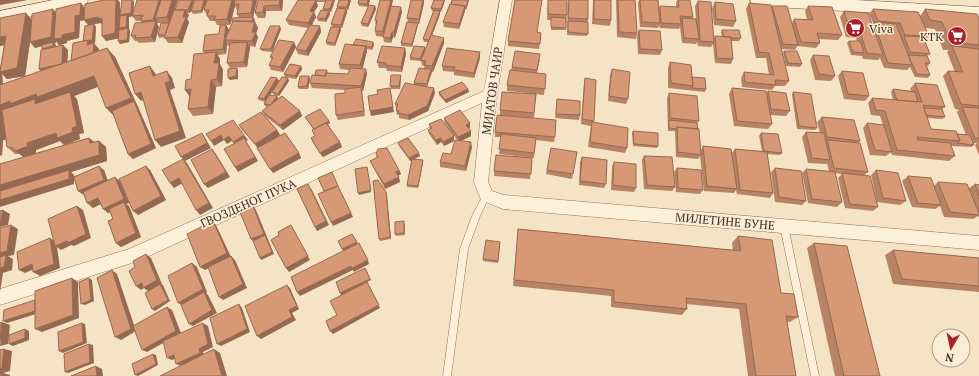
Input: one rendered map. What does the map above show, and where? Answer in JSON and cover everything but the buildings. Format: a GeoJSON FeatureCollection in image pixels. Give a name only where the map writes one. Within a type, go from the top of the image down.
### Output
{"type":"FeatureCollection","features":[{"type":"Feature","properties":{"kind":"main road"},"geometry":{"type":"LineString","coordinates":[[0,17],[80,0]]}},
{"type":"Feature","properties":{"kind":"main road"},"geometry":{"type":"LineString","coordinates":[[758,0],[979,12]]}},
{"type":"Feature","properties":{"kind":"street","name":"МИЈАТОВ ЧАИР"},"geometry":{"type":"LineString","coordinates":[[484,188],[490,94],[506,0]]}},
{"type":"Feature","properties":{"kind":"street","name":"ГВОЗДЕНОГ ПУКА"},"geometry":{"type":"LineString","coordinates":[[0,297],[132,256],[490,94]]}},
{"type":"Feature","properties":{"kind":"street","name":"МИЛЕТИНЕ БУНЕ"},"geometry":{"type":"LineString","coordinates":[[484,188],[503,202],[979,243]]}},
{"type":"Feature","properties":{"kind":"lane"},"geometry":{"type":"LineString","coordinates":[[447,376],[464,249],[484,188]]}},
{"type":"Feature","properties":{"kind":"lane"},"geometry":{"type":"LineString","coordinates":[[784,226],[815,376]]}},
{"type":"Feature","properties":{"kind":"place","name":"Viva"},"geometry":{"type":"Point","coordinates":[855,28]}},
{"type":"Feature","properties":{"kind":"place","name":"KTK"},"geometry":{"type":"Point","coordinates":[957,36]}}]}
